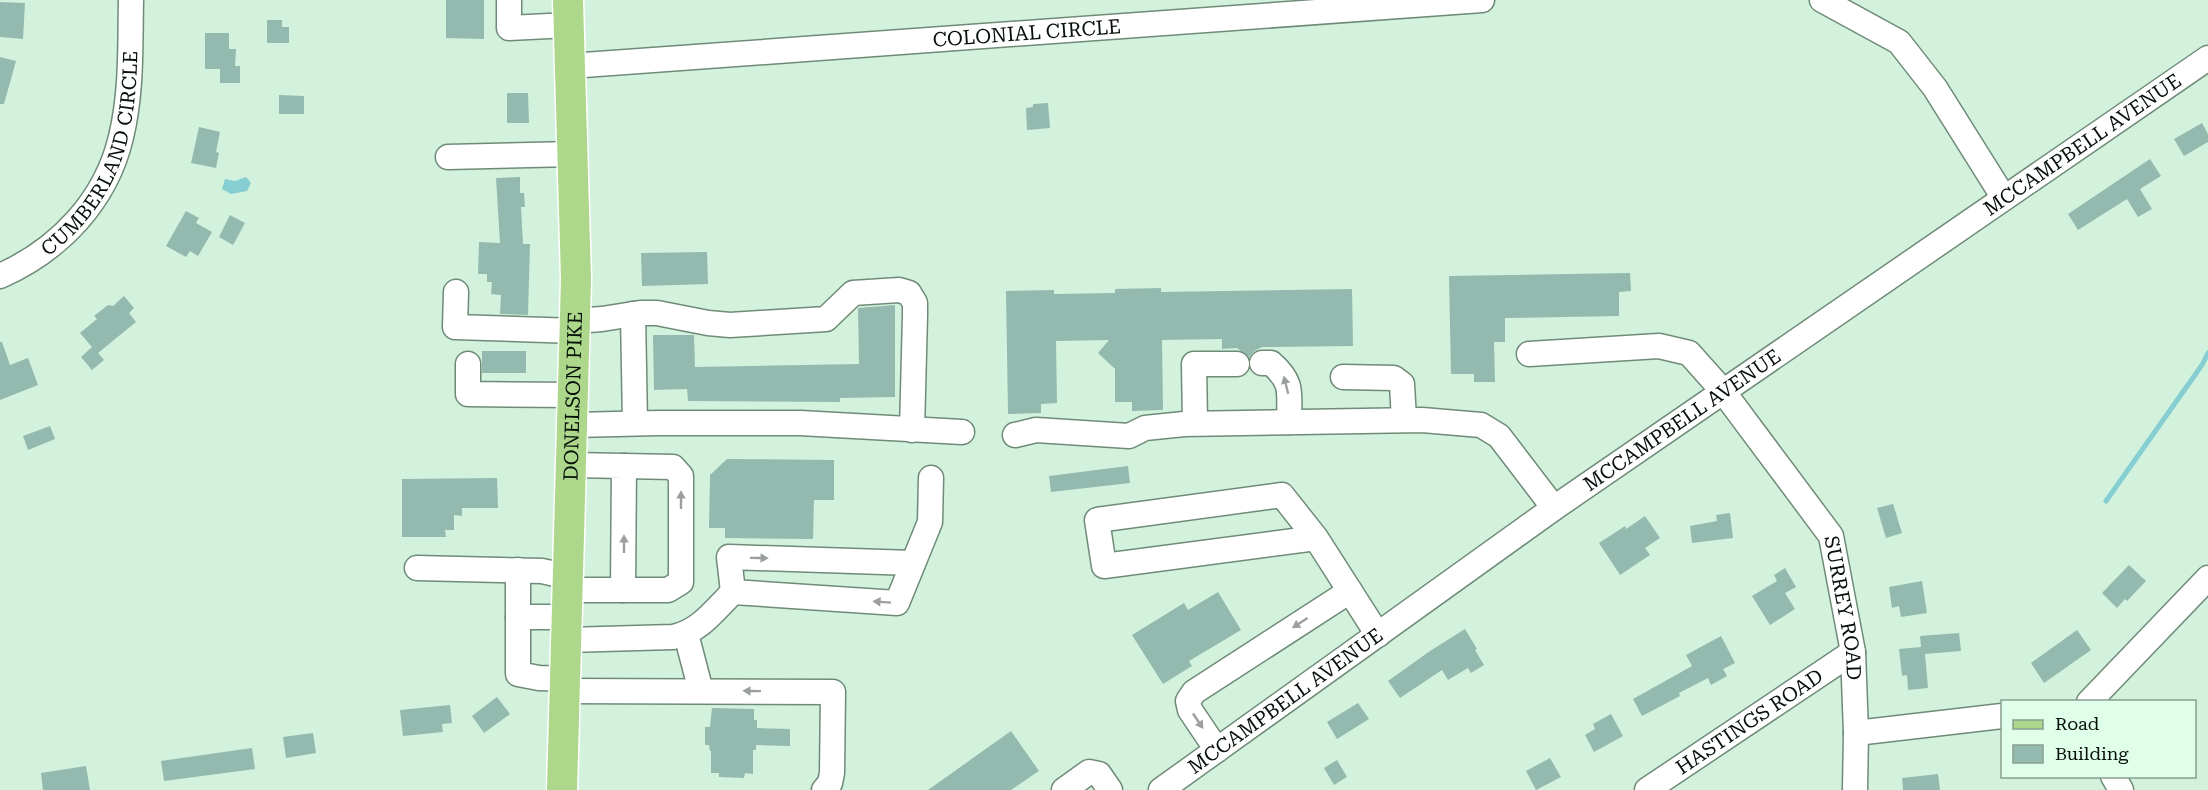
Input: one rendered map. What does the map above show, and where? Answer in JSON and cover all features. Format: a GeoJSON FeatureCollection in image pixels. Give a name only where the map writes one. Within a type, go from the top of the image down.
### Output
{"type":"FeatureCollection","features":[{"type":"Feature","properties":{"kind":"main road","name":"DONELSON PIKE"},"geometry":{"type":"LineString","coordinates":[[562,790],[576,326],[576,219],[568,12]]}},
{"type":"Feature","properties":{"kind":"street","name":"CUMBERLAND CIRCLE"},"geometry":{"type":"LineString","coordinates":[[0,276],[41,254],[66,233],[90,205],[109,172],[122,136],[128,94],[131,0]]}},
{"type":"Feature","properties":{"kind":"street"},"geometry":{"type":"LineString","coordinates":[[508,0],[509,28],[568,12]]}},
{"type":"Feature","properties":{"kind":"street","name":"COLONIAL CIRCLE"},"geometry":{"type":"LineString","coordinates":[[570,66],[1482,0]]}},
{"type":"Feature","properties":{"kind":"street"},"geometry":{"type":"LineString","coordinates":[[1822,0],[1899,42],[1935,88],[2004,198]]}},
{"type":"Feature","properties":{"kind":"street","name":"MCCAMPBELL AVENUE"},"geometry":{"type":"LineString","coordinates":[[1161,790],[1722,390],[2208,58]]}},
{"type":"Feature","properties":{"kind":"street"},"geometry":{"type":"LineString","coordinates":[[448,157],[573,154]]}},
{"type":"Feature","properties":{"kind":"street"},"geometry":{"type":"LineString","coordinates":[[456,291],[455,327],[576,326],[633,314],[657,313],[730,325],[826,319],[853,293],[899,290],[909,293],[915,303],[912,430]]}},
{"type":"Feature","properties":{"kind":"street"},"geometry":{"type":"LineString","coordinates":[[633,314],[635,423]]}},
{"type":"Feature","properties":{"kind":"street","name":"SURREY ROAD"},"geometry":{"type":"LineString","coordinates":[[1529,354],[1659,346],[1689,353],[1722,390],[1831,536],[1852,652],[1856,733],[1855,790]]}},
{"type":"Feature","properties":{"kind":"street"},"geometry":{"type":"LineString","coordinates":[[1262,363],[1271,363],[1283,373],[1289,384],[1289,422]]}},
{"type":"Feature","properties":{"kind":"street"},"geometry":{"type":"LineString","coordinates":[[468,364],[468,394],[574,395]]}},
{"type":"Feature","properties":{"kind":"street"},"geometry":{"type":"LineString","coordinates":[[1195,423],[1194,364],[1238,364]]}},
{"type":"Feature","properties":{"kind":"street"},"geometry":{"type":"LineString","coordinates":[[1343,377],[1394,378],[1402,384],[1404,420]]}},
{"type":"Feature","properties":{"kind":"street"},"geometry":{"type":"LineString","coordinates":[[1015,435],[1036,430],[1129,436],[1145,428],[1195,423],[1404,420],[1481,425],[1499,436],[1554,508]]}},
{"type":"Feature","properties":{"kind":"street"},"geometry":{"type":"LineString","coordinates":[[573,425],[800,423],[962,432]]}},
{"type":"Feature","properties":{"kind":"street"},"geometry":{"type":"LineString","coordinates":[[518,617],[623,590],[668,590],[681,582],[681,476],[674,467],[572,465]]}},
{"type":"Feature","properties":{"kind":"street"},"geometry":{"type":"LineString","coordinates":[[623,590],[624,466]]}},
{"type":"Feature","properties":{"kind":"street"},"geometry":{"type":"LineString","coordinates":[[417,568],[542,571],[568,606],[673,637],[695,630],[733,592],[897,603],[930,522],[931,478]]}},
{"type":"Feature","properties":{"kind":"street"},"geometry":{"type":"LineString","coordinates":[[1316,538],[1104,566],[1097,520],[1282,495],[1316,538],[1378,635]]}},
{"type":"Feature","properties":{"kind":"street"},"geometry":{"type":"LineString","coordinates":[[733,592],[729,557],[913,563]]}},
{"type":"Feature","properties":{"kind":"street"},"geometry":{"type":"LineString","coordinates":[[518,570],[518,674],[566,685],[701,691],[833,692],[832,773],[830,783],[824,790]]}},
{"type":"Feature","properties":{"kind":"street"},"geometry":{"type":"LineString","coordinates":[[2091,700],[2208,578]]}},
{"type":"Feature","properties":{"kind":"street"},"geometry":{"type":"LineString","coordinates":[[1217,750],[1190,710],[1188,701],[1194,692],[1350,591]]}},
{"type":"Feature","properties":{"kind":"street"},"geometry":{"type":"LineString","coordinates":[[686,634],[701,691]]}},
{"type":"Feature","properties":{"kind":"street","name":"HASTINGS ROAD"},"geometry":{"type":"LineString","coordinates":[[1647,790],[1852,652]]}},
{"type":"Feature","properties":{"kind":"street"},"geometry":{"type":"LineString","coordinates":[[1856,733],[2001,716]]}},
{"type":"Feature","properties":{"kind":"street"},"geometry":{"type":"LineString","coordinates":[[1064,790],[1089,772],[1099,774],[1110,790]]}},
{"type":"Feature","properties":{"kind":"water"},"geometry":{"type":"Polygon","coordinates":[[[246,177],[251,183],[247,191],[231,194],[222,189],[225,179],[235,181],[246,177]]]}},
{"type":"Feature","properties":{"kind":"building"},"geometry":{"type":"Polygon","coordinates":[[[446,0],[484,0],[484,39],[446,38],[446,0]]]}},
{"type":"Feature","properties":{"kind":"building"},"geometry":{"type":"Polygon","coordinates":[[[0,2],[25,3],[23,39],[0,37],[0,2]]]}},
{"type":"Feature","properties":{"kind":"building"},"geometry":{"type":"Polygon","coordinates":[[[267,20],[282,20],[282,27],[289,27],[289,43],[267,43],[267,20]]]}},
{"type":"Feature","properties":{"kind":"building"},"geometry":{"type":"Polygon","coordinates":[[[205,33],[229,33],[229,49],[236,49],[235,66],[240,66],[240,83],[220,83],[220,69],[205,69],[205,33]]]}},
{"type":"Feature","properties":{"kind":"building"},"geometry":{"type":"Polygon","coordinates":[[[0,57],[16,61],[4,104],[0,104],[0,57]]]}},
{"type":"Feature","properties":{"kind":"building"},"geometry":{"type":"Polygon","coordinates":[[[507,93],[528,93],[529,123],[507,123],[507,93]]]}},
{"type":"Feature","properties":{"kind":"building"},"geometry":{"type":"Polygon","coordinates":[[[279,95],[304,96],[304,114],[279,114],[279,95]]]}},
{"type":"Feature","properties":{"kind":"building"},"geometry":{"type":"Polygon","coordinates":[[[1048,103],[1050,128],[1027,130],[1026,108],[1033,107],[1033,104],[1048,103]]]}},
{"type":"Feature","properties":{"kind":"building"},"geometry":{"type":"Polygon","coordinates":[[[2202,123],[2208,134],[2208,142],[2184,156],[2174,139],[2202,123]]]}},
{"type":"Feature","properties":{"kind":"building"},"geometry":{"type":"Polygon","coordinates":[[[199,127],[220,132],[216,168],[191,163],[199,127]]]}},
{"type":"Feature","properties":{"kind":"building"},"geometry":{"type":"Polygon","coordinates":[[[2150,159],[2161,176],[2140,189],[2152,209],[2138,217],[2127,199],[2078,230],[2068,214],[2150,159]]]}},
{"type":"Feature","properties":{"kind":"building"},"geometry":{"type":"Polygon","coordinates":[[[520,177],[520,193],[524,193],[525,207],[521,207],[523,244],[530,244],[528,315],[500,314],[501,295],[491,294],[492,282],[487,282],[487,274],[478,274],[479,242],[500,243],[496,178],[520,177]]]}},
{"type":"Feature","properties":{"kind":"building"},"geometry":{"type":"Polygon","coordinates":[[[186,211],[199,218],[196,223],[212,232],[198,256],[190,251],[186,257],[166,246],[186,211]]]}},
{"type":"Feature","properties":{"kind":"building"},"geometry":{"type":"Polygon","coordinates":[[[230,215],[245,223],[233,245],[219,237],[230,215]]]}},
{"type":"Feature","properties":{"kind":"building"},"geometry":{"type":"Polygon","coordinates":[[[707,252],[708,284],[642,286],[641,253],[707,252]]]}},
{"type":"Feature","properties":{"kind":"building"},"geometry":{"type":"Polygon","coordinates":[[[1630,273],[1631,291],[1619,292],[1619,316],[1505,318],[1505,342],[1494,342],[1495,382],[1474,382],[1474,374],[1451,374],[1449,276],[1630,273]]]}},
{"type":"Feature","properties":{"kind":"building"},"geometry":{"type":"Polygon","coordinates":[[[1161,288],[1161,292],[1352,289],[1353,346],[1262,347],[1249,357],[1237,348],[1222,349],[1222,339],[1162,340],[1163,410],[1132,411],[1132,402],[1115,402],[1115,369],[1098,353],[1109,340],[1056,341],[1057,403],[1041,404],[1041,413],[1008,414],[1006,291],[1054,290],[1054,294],[1115,293],[1115,289],[1161,288]]]}},
{"type":"Feature","properties":{"kind":"building"},"geometry":{"type":"Polygon","coordinates":[[[124,296],[134,308],[129,313],[136,322],[98,353],[104,360],[92,370],[81,357],[92,347],[80,333],[97,319],[94,316],[108,305],[113,306],[124,296]]]}},
{"type":"Feature","properties":{"kind":"building"},"geometry":{"type":"Polygon","coordinates":[[[895,305],[895,397],[840,398],[840,402],[688,401],[687,389],[654,390],[653,335],[694,335],[695,367],[859,364],[858,308],[895,305]]]}},
{"type":"Feature","properties":{"kind":"building"},"geometry":{"type":"Polygon","coordinates":[[[0,342],[2,342],[10,365],[28,358],[38,385],[0,400],[0,342]]]}},
{"type":"Feature","properties":{"kind":"building"},"geometry":{"type":"Polygon","coordinates":[[[482,351],[526,351],[526,373],[482,373],[482,351]]]}},
{"type":"Feature","properties":{"kind":"building"},"geometry":{"type":"Polygon","coordinates":[[[50,426],[55,439],[28,450],[23,436],[50,426]]]}},
{"type":"Feature","properties":{"kind":"building"},"geometry":{"type":"Polygon","coordinates":[[[727,459],[834,460],[834,500],[814,500],[813,539],[725,538],[725,528],[709,528],[710,475],[727,459]]]}},
{"type":"Feature","properties":{"kind":"building"},"geometry":{"type":"Polygon","coordinates":[[[1128,466],[1130,483],[1051,492],[1049,476],[1128,466]]]}},
{"type":"Feature","properties":{"kind":"building"},"geometry":{"type":"Polygon","coordinates":[[[497,478],[498,508],[462,508],[462,516],[454,515],[454,530],[445,530],[446,537],[402,537],[402,479],[497,478]]]}},
{"type":"Feature","properties":{"kind":"building"},"geometry":{"type":"Polygon","coordinates":[[[1893,504],[1902,533],[1886,538],[1877,508],[1893,504]]]}},
{"type":"Feature","properties":{"kind":"building"},"geometry":{"type":"Polygon","coordinates":[[[1730,513],[1733,538],[1692,543],[1690,526],[1717,521],[1716,515],[1730,513]]]}},
{"type":"Feature","properties":{"kind":"building"},"geometry":{"type":"Polygon","coordinates":[[[1645,516],[1660,538],[1645,548],[1650,555],[1620,575],[1599,543],[1645,516]]]}},
{"type":"Feature","properties":{"kind":"building"},"geometry":{"type":"Polygon","coordinates":[[[2129,565],[2146,581],[2117,608],[2102,593],[2129,565]]]}},
{"type":"Feature","properties":{"kind":"building"},"geometry":{"type":"Polygon","coordinates":[[[1785,568],[1796,587],[1785,593],[1795,609],[1770,625],[1752,596],[1777,581],[1774,575],[1785,568]]]}},
{"type":"Feature","properties":{"kind":"building"},"geometry":{"type":"Polygon","coordinates":[[[1922,581],[1927,613],[1901,617],[1899,606],[1892,608],[1889,587],[1922,581]]]}},
{"type":"Feature","properties":{"kind":"building"},"geometry":{"type":"Polygon","coordinates":[[[1218,592],[1241,630],[1189,661],[1192,666],[1163,684],[1132,635],[1184,603],[1188,610],[1218,592]]]}},
{"type":"Feature","properties":{"kind":"building"},"geometry":{"type":"Polygon","coordinates":[[[1465,629],[1484,665],[1471,673],[1468,668],[1448,680],[1442,670],[1400,698],[1388,681],[1465,629]]]}},
{"type":"Feature","properties":{"kind":"building"},"geometry":{"type":"Polygon","coordinates":[[[2077,630],[2091,650],[2044,683],[2031,663],[2077,630]]]}},
{"type":"Feature","properties":{"kind":"building"},"geometry":{"type":"Polygon","coordinates":[[[1959,633],[1961,651],[1925,654],[1928,688],[1908,690],[1907,675],[1902,676],[1899,649],[1921,647],[1920,636],[1959,633]]]}},
{"type":"Feature","properties":{"kind":"building"},"geometry":{"type":"Polygon","coordinates":[[[1721,636],[1735,663],[1723,669],[1727,676],[1711,685],[1708,678],[1642,716],[1633,699],[1692,666],[1686,655],[1721,636]]]}},
{"type":"Feature","properties":{"kind":"building"},"geometry":{"type":"Polygon","coordinates":[[[497,697],[510,714],[484,733],[472,716],[497,697]]]}},
{"type":"Feature","properties":{"kind":"building"},"geometry":{"type":"Polygon","coordinates":[[[1358,703],[1369,719],[1337,739],[1327,722],[1358,703]]]}},
{"type":"Feature","properties":{"kind":"building"},"geometry":{"type":"Polygon","coordinates":[[[450,705],[452,723],[442,724],[443,732],[403,736],[400,710],[450,705]]]}},
{"type":"Feature","properties":{"kind":"building"},"geometry":{"type":"Polygon","coordinates":[[[712,708],[754,709],[757,728],[790,729],[790,746],[756,745],[756,750],[753,750],[753,774],[745,773],[744,778],[719,777],[719,773],[711,773],[711,751],[709,745],[705,745],[705,727],[710,727],[712,708]]]}},
{"type":"Feature","properties":{"kind":"building"},"geometry":{"type":"Polygon","coordinates":[[[1611,714],[1623,736],[1594,752],[1585,735],[1595,729],[1593,724],[1611,714]]]}},
{"type":"Feature","properties":{"kind":"building"},"geometry":{"type":"Polygon","coordinates":[[[1011,731],[1039,771],[1011,790],[928,790],[1011,731]]]}},
{"type":"Feature","properties":{"kind":"building"},"geometry":{"type":"Polygon","coordinates":[[[313,733],[316,753],[286,758],[283,737],[313,733]]]}},
{"type":"Feature","properties":{"kind":"building"},"geometry":{"type":"Polygon","coordinates":[[[252,748],[255,769],[164,781],[161,761],[252,748]]]}},
{"type":"Feature","properties":{"kind":"building"},"geometry":{"type":"Polygon","coordinates":[[[1550,758],[1561,777],[1536,790],[1526,771],[1550,758]]]}},
{"type":"Feature","properties":{"kind":"building"},"geometry":{"type":"Polygon","coordinates":[[[1337,760],[1347,777],[1334,785],[1324,768],[1337,760]]]}},
{"type":"Feature","properties":{"kind":"building"},"geometry":{"type":"Polygon","coordinates":[[[86,766],[90,790],[43,790],[41,773],[86,766]]]}},
{"type":"Feature","properties":{"kind":"building"},"geometry":{"type":"Polygon","coordinates":[[[1938,774],[1940,790],[1903,790],[1902,778],[1938,774]]]}},
{"type":"Feature","properties":{"kind":"waterway"},"geometry":{"type":"LineString","coordinates":[[2106,501],[2202,365],[2208,353]]}}]}
